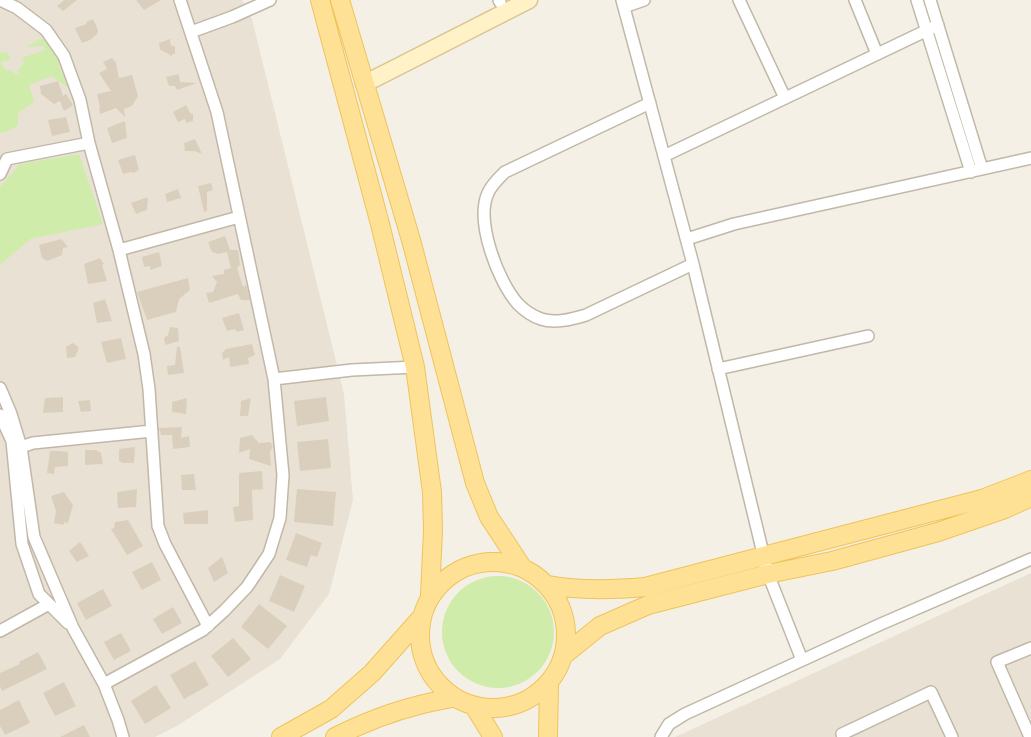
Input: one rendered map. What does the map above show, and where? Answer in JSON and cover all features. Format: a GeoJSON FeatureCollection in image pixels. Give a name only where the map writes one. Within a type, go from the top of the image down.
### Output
{"type":"FeatureCollection","features":[{"type":"Feature","properties":{"kind":"main road"},"geometry":{"type":"LineString","coordinates":[[320,0],[380,224],[415,367],[432,492],[430,596]]}},
{"type":"Feature","properties":{"kind":"main road"},"geometry":{"type":"LineString","coordinates":[[340,0],[411,240],[475,483],[489,517],[522,567]]}},
{"type":"Feature","properties":{"kind":"main road"},"geometry":{"type":"LineString","coordinates":[[548,585],[571,589],[612,590],[645,586],[982,499],[1031,480]]}},
{"type":"Feature","properties":{"kind":"main road"},"geometry":{"type":"LineString","coordinates":[[564,655],[600,626],[648,604],[768,574],[832,561],[938,532],[1005,509],[1031,497]]}},
{"type":"Feature","properties":{"kind":"main road"},"geometry":{"type":"LineString","coordinates":[[281,737],[331,709],[372,673],[420,619],[430,596],[448,576],[472,564],[491,561],[509,563],[537,575],[548,585],[562,610],[566,632],[564,655],[549,683],[522,702],[495,708],[474,706],[452,698],[439,685],[424,664],[419,638],[420,619]]}},
{"type":"Feature","properties":{"kind":"main road"},"geometry":{"type":"LineString","coordinates":[[548,737],[549,683]]}},
{"type":"Feature","properties":{"kind":"main road"},"geometry":{"type":"LineString","coordinates":[[335,737],[365,722],[417,705],[452,698]]}},
{"type":"Feature","properties":{"kind":"main road"},"geometry":{"type":"LineString","coordinates":[[474,706],[493,737]]}},
{"type":"Feature","properties":{"kind":"street"},"geometry":{"type":"LineString","coordinates":[[0,0],[16,8],[46,30],[64,56],[80,100],[89,143],[144,354],[149,389],[158,526],[165,544],[208,626]]}},
{"type":"Feature","properties":{"kind":"street"},"geometry":{"type":"LineString","coordinates":[[104,684],[208,626],[224,611],[251,580],[269,554],[280,518],[283,475],[274,379],[216,112],[180,0]]}},
{"type":"Feature","properties":{"kind":"street"},"geometry":{"type":"LineString","coordinates":[[191,32],[270,0]]}},
{"type":"Feature","properties":{"kind":"street"},"geometry":{"type":"LineString","coordinates":[[362,79],[528,0]]}},
{"type":"Feature","properties":{"kind":"street"},"geometry":{"type":"LineString","coordinates":[[644,0],[623,4],[694,264],[763,556],[768,574],[802,660]]}},
{"type":"Feature","properties":{"kind":"street"},"geometry":{"type":"LineString","coordinates":[[739,0],[785,98]]}},
{"type":"Feature","properties":{"kind":"street"},"geometry":{"type":"LineString","coordinates":[[855,0],[877,54]]}},
{"type":"Feature","properties":{"kind":"street"},"geometry":{"type":"LineString","coordinates":[[917,0],[977,171]]}},
{"type":"Feature","properties":{"kind":"street"},"geometry":{"type":"LineString","coordinates":[[930,0],[977,171]]}},
{"type":"Feature","properties":{"kind":"street"},"geometry":{"type":"LineString","coordinates":[[362,79],[501,1]]}},
{"type":"Feature","properties":{"kind":"street"},"geometry":{"type":"LineString","coordinates":[[664,156],[938,25]]}},
{"type":"Feature","properties":{"kind":"street"},"geometry":{"type":"LineString","coordinates":[[650,103],[505,172],[488,193],[484,208],[485,225],[490,247],[508,290],[518,304],[542,319],[570,319],[586,314],[694,264]]}},
{"type":"Feature","properties":{"kind":"street"},"geometry":{"type":"LineString","coordinates":[[0,174],[3,159],[89,143]]}},
{"type":"Feature","properties":{"kind":"street"},"geometry":{"type":"LineString","coordinates":[[687,239],[734,224],[1031,158]]}},
{"type":"Feature","properties":{"kind":"street"},"geometry":{"type":"LineString","coordinates":[[118,250],[239,217]]}},
{"type":"Feature","properties":{"kind":"street"},"geometry":{"type":"LineString","coordinates":[[718,369],[868,336]]}},
{"type":"Feature","properties":{"kind":"street"},"geometry":{"type":"LineString","coordinates":[[274,379],[352,370],[415,367]]}},
{"type":"Feature","properties":{"kind":"street"},"geometry":{"type":"LineString","coordinates":[[0,388],[11,414],[21,447],[34,538],[74,628],[104,684],[121,732],[129,737]]}},
{"type":"Feature","properties":{"kind":"street"},"geometry":{"type":"LineString","coordinates":[[0,415],[12,441],[22,544],[39,594],[74,628]]}},
{"type":"Feature","properties":{"kind":"street"},"geometry":{"type":"LineString","coordinates":[[21,447],[33,443],[152,431]]}},
{"type":"Feature","properties":{"kind":"street"},"geometry":{"type":"LineString","coordinates":[[661,737],[669,724],[685,714],[881,624],[1031,559]]}},
{"type":"Feature","properties":{"kind":"street"},"geometry":{"type":"LineString","coordinates":[[1,627],[48,604]]}},
{"type":"Feature","properties":{"kind":"street"},"geometry":{"type":"LineString","coordinates":[[1030,737],[997,662],[1031,648]]}},
{"type":"Feature","properties":{"kind":"street"},"geometry":{"type":"LineString","coordinates":[[843,737],[842,734],[931,692],[952,737]]}},
{"type":"Feature","properties":{"kind":"shaded area"},"geometry":{"type":"Polygon","coordinates":[[[0,0],[242,0],[252,19],[344,394],[353,500],[329,594],[280,659],[177,726],[155,737],[0,737],[0,0]]]}},
{"type":"Feature","properties":{"kind":"shaded area"},"geometry":{"type":"Polygon","coordinates":[[[1031,573],[1031,737],[675,737],[1031,573]]]}},
{"type":"Feature","properties":{"kind":"green space"},"geometry":{"type":"Polygon","coordinates":[[[42,38],[55,50],[61,72],[75,93],[52,76],[29,85],[34,102],[18,113],[18,125],[7,132],[0,133],[0,53],[8,52],[10,60],[1,62],[6,71],[11,70],[15,74],[21,75],[17,71],[24,63],[22,58],[45,50],[44,46],[26,47],[42,38]]]}},
{"type":"Feature","properties":{"kind":"green space"},"geometry":{"type":"Polygon","coordinates":[[[79,154],[103,224],[30,239],[0,265],[0,187],[20,164],[79,154]]]}},
{"type":"Feature","properties":{"kind":"green space"},"geometry":{"type":"Polygon","coordinates":[[[498,576],[519,580],[538,592],[550,611],[554,632],[550,653],[538,672],[519,684],[498,688],[477,684],[458,672],[446,653],[442,632],[446,611],[458,592],[477,580],[498,576]]]}},
{"type":"Feature","properties":{"kind":"building"},"geometry":{"type":"Polygon","coordinates":[[[64,0],[77,0],[63,11],[57,6],[64,0]]]}},
{"type":"Feature","properties":{"kind":"building"},"geometry":{"type":"Polygon","coordinates":[[[136,0],[161,0],[144,10],[136,0]]]}},
{"type":"Feature","properties":{"kind":"building"},"geometry":{"type":"Polygon","coordinates":[[[93,19],[98,30],[97,34],[90,40],[82,43],[75,28],[87,24],[86,22],[93,19]]]}},
{"type":"Feature","properties":{"kind":"building"},"geometry":{"type":"Polygon","coordinates":[[[170,39],[171,46],[175,46],[175,54],[172,54],[172,56],[159,49],[159,43],[170,39]]]}},
{"type":"Feature","properties":{"kind":"building"},"geometry":{"type":"Polygon","coordinates":[[[112,58],[116,63],[119,78],[132,75],[138,96],[132,106],[124,109],[125,117],[116,108],[100,114],[97,94],[111,91],[99,73],[107,69],[103,62],[112,58]]]}},
{"type":"Feature","properties":{"kind":"building"},"geometry":{"type":"Polygon","coordinates":[[[179,74],[180,82],[197,83],[177,90],[175,86],[169,86],[166,77],[179,74]]]}},
{"type":"Feature","properties":{"kind":"building"},"geometry":{"type":"Polygon","coordinates":[[[58,81],[63,96],[66,94],[73,105],[64,111],[60,101],[54,104],[41,94],[40,86],[58,81]]]}},
{"type":"Feature","properties":{"kind":"building"},"geometry":{"type":"Polygon","coordinates":[[[186,105],[190,113],[193,114],[193,121],[186,123],[185,119],[178,122],[173,112],[186,105]]]}},
{"type":"Feature","properties":{"kind":"building"},"geometry":{"type":"Polygon","coordinates":[[[66,117],[70,132],[52,136],[48,120],[66,117]]]}},
{"type":"Feature","properties":{"kind":"building"},"geometry":{"type":"Polygon","coordinates":[[[125,121],[127,138],[112,143],[107,128],[125,121]]]}},
{"type":"Feature","properties":{"kind":"building"},"geometry":{"type":"Polygon","coordinates":[[[195,139],[202,154],[194,151],[185,151],[184,143],[195,139]]]}},
{"type":"Feature","properties":{"kind":"building"},"geometry":{"type":"Polygon","coordinates":[[[135,155],[139,170],[134,173],[123,174],[118,160],[135,155]]]}},
{"type":"Feature","properties":{"kind":"building"},"geometry":{"type":"Polygon","coordinates":[[[211,183],[213,190],[207,192],[207,211],[204,212],[198,186],[211,183]]]}},
{"type":"Feature","properties":{"kind":"building"},"geometry":{"type":"Polygon","coordinates":[[[178,189],[181,198],[167,202],[165,194],[178,189]]]}},
{"type":"Feature","properties":{"kind":"building"},"geometry":{"type":"Polygon","coordinates":[[[148,197],[147,210],[136,214],[131,203],[148,197]]]}},
{"type":"Feature","properties":{"kind":"building"},"geometry":{"type":"Polygon","coordinates":[[[225,236],[230,250],[238,250],[240,265],[237,268],[243,287],[246,285],[250,300],[241,300],[238,294],[209,303],[206,293],[213,292],[217,282],[212,276],[224,274],[224,270],[231,268],[227,252],[218,254],[212,252],[208,242],[225,236]]]}},
{"type":"Feature","properties":{"kind":"building"},"geometry":{"type":"Polygon","coordinates":[[[61,239],[68,247],[63,248],[62,255],[47,261],[42,258],[39,245],[61,239]]]}},
{"type":"Feature","properties":{"kind":"building"},"geometry":{"type":"Polygon","coordinates":[[[159,252],[162,266],[150,270],[150,266],[144,267],[142,257],[159,252]]]}},
{"type":"Feature","properties":{"kind":"building"},"geometry":{"type":"Polygon","coordinates":[[[100,258],[104,264],[102,265],[107,281],[88,284],[84,264],[100,258]]]}},
{"type":"Feature","properties":{"kind":"building"},"geometry":{"type":"Polygon","coordinates":[[[188,278],[190,290],[179,299],[176,312],[147,320],[137,292],[188,278]]]}},
{"type":"Feature","properties":{"kind":"building"},"geometry":{"type":"Polygon","coordinates":[[[105,299],[112,321],[97,323],[93,303],[105,299]]]}},
{"type":"Feature","properties":{"kind":"building"},"geometry":{"type":"Polygon","coordinates":[[[239,313],[244,330],[237,332],[235,329],[227,331],[222,318],[239,313]]]}},
{"type":"Feature","properties":{"kind":"building"},"geometry":{"type":"Polygon","coordinates":[[[170,327],[178,328],[179,341],[165,345],[164,338],[168,335],[170,327]]]}},
{"type":"Feature","properties":{"kind":"building"},"geometry":{"type":"Polygon","coordinates":[[[121,338],[126,359],[107,363],[101,342],[121,338]]]}},
{"type":"Feature","properties":{"kind":"building"},"geometry":{"type":"Polygon","coordinates":[[[73,343],[78,347],[78,351],[75,357],[67,358],[66,347],[73,343]]]}},
{"type":"Feature","properties":{"kind":"building"},"geometry":{"type":"Polygon","coordinates":[[[252,344],[255,355],[248,358],[249,364],[230,367],[229,357],[223,360],[222,353],[226,349],[252,344]]]}},
{"type":"Feature","properties":{"kind":"building"},"geometry":{"type":"Polygon","coordinates":[[[177,347],[180,347],[184,373],[168,375],[167,366],[175,365],[177,347]]]}},
{"type":"Feature","properties":{"kind":"building"},"geometry":{"type":"Polygon","coordinates":[[[63,397],[63,412],[43,413],[45,398],[63,397]]]}},
{"type":"Feature","properties":{"kind":"building"},"geometry":{"type":"Polygon","coordinates":[[[326,397],[329,421],[297,426],[294,401],[326,397]]]}},
{"type":"Feature","properties":{"kind":"building"},"geometry":{"type":"Polygon","coordinates":[[[187,398],[186,414],[172,412],[172,402],[187,398]]]}},
{"type":"Feature","properties":{"kind":"building"},"geometry":{"type":"Polygon","coordinates":[[[251,398],[248,416],[240,416],[241,401],[251,398]]]}},
{"type":"Feature","properties":{"kind":"building"},"geometry":{"type":"Polygon","coordinates":[[[90,400],[91,411],[81,412],[78,401],[90,400]]]}},
{"type":"Feature","properties":{"kind":"building"},"geometry":{"type":"Polygon","coordinates":[[[182,427],[181,438],[189,436],[190,447],[173,449],[172,435],[161,435],[159,428],[182,427]]]}},
{"type":"Feature","properties":{"kind":"building"},"geometry":{"type":"Polygon","coordinates":[[[252,435],[259,443],[270,442],[273,446],[270,452],[271,466],[249,459],[250,449],[239,453],[240,438],[252,435]]]}},
{"type":"Feature","properties":{"kind":"building"},"geometry":{"type":"Polygon","coordinates":[[[328,439],[331,468],[300,471],[297,442],[328,439]]]}},
{"type":"Feature","properties":{"kind":"building"},"geometry":{"type":"Polygon","coordinates":[[[135,447],[134,463],[119,461],[119,449],[135,447]]]}},
{"type":"Feature","properties":{"kind":"building"},"geometry":{"type":"Polygon","coordinates":[[[85,450],[96,450],[101,453],[103,464],[85,465],[85,450]]]}},
{"type":"Feature","properties":{"kind":"building"},"geometry":{"type":"Polygon","coordinates":[[[50,451],[68,452],[68,466],[55,467],[54,474],[47,473],[50,451]]]}},
{"type":"Feature","properties":{"kind":"building"},"geometry":{"type":"Polygon","coordinates":[[[262,471],[263,489],[252,490],[253,520],[235,522],[233,507],[239,506],[239,473],[262,471]]]}},
{"type":"Feature","properties":{"kind":"building"},"geometry":{"type":"Polygon","coordinates":[[[194,474],[196,490],[182,490],[181,475],[194,474]]]}},
{"type":"Feature","properties":{"kind":"building"},"geometry":{"type":"Polygon","coordinates":[[[137,489],[136,507],[118,508],[117,492],[137,489]]]}},
{"type":"Feature","properties":{"kind":"building"},"geometry":{"type":"Polygon","coordinates":[[[297,489],[336,492],[333,526],[294,522],[297,489]]]}},
{"type":"Feature","properties":{"kind":"building"},"geometry":{"type":"Polygon","coordinates":[[[64,492],[73,505],[68,523],[65,522],[63,525],[54,523],[56,511],[51,496],[64,492]]]}},
{"type":"Feature","properties":{"kind":"building"},"geometry":{"type":"Polygon","coordinates":[[[208,510],[208,524],[184,524],[183,513],[208,510]]]}},
{"type":"Feature","properties":{"kind":"building"},"geometry":{"type":"Polygon","coordinates":[[[128,520],[143,546],[127,555],[111,529],[114,528],[115,522],[128,520]]]}},
{"type":"Feature","properties":{"kind":"building"},"geometry":{"type":"Polygon","coordinates":[[[296,533],[322,543],[317,557],[311,555],[307,567],[286,560],[296,533]]]}},
{"type":"Feature","properties":{"kind":"building"},"geometry":{"type":"Polygon","coordinates":[[[80,542],[89,556],[77,562],[69,551],[80,542]]]}},
{"type":"Feature","properties":{"kind":"building"},"geometry":{"type":"Polygon","coordinates":[[[222,557],[228,573],[214,582],[208,568],[222,557]]]}},
{"type":"Feature","properties":{"kind":"building"},"geometry":{"type":"Polygon","coordinates":[[[152,562],[161,580],[142,590],[132,572],[152,562]]]}},
{"type":"Feature","properties":{"kind":"building"},"geometry":{"type":"Polygon","coordinates":[[[280,575],[305,586],[294,612],[269,601],[280,575]]]}},
{"type":"Feature","properties":{"kind":"building"},"geometry":{"type":"Polygon","coordinates":[[[103,589],[112,606],[86,620],[77,603],[103,589]]]}},
{"type":"Feature","properties":{"kind":"building"},"geometry":{"type":"Polygon","coordinates":[[[259,604],[287,626],[268,649],[241,627],[259,604]]]}},
{"type":"Feature","properties":{"kind":"building"},"geometry":{"type":"Polygon","coordinates":[[[173,607],[182,623],[162,634],[153,619],[173,607]]]}},
{"type":"Feature","properties":{"kind":"building"},"geometry":{"type":"Polygon","coordinates":[[[121,633],[131,651],[114,660],[104,642],[121,633]]]}},
{"type":"Feature","properties":{"kind":"building"},"geometry":{"type":"Polygon","coordinates":[[[233,638],[251,659],[228,677],[211,656],[233,638]]]}},
{"type":"Feature","properties":{"kind":"building"},"geometry":{"type":"Polygon","coordinates":[[[38,652],[47,669],[2,691],[0,673],[20,664],[19,662],[38,652]]]}},
{"type":"Feature","properties":{"kind":"building"},"geometry":{"type":"Polygon","coordinates":[[[195,661],[209,685],[184,699],[170,675],[195,661]]]}},
{"type":"Feature","properties":{"kind":"building"},"geometry":{"type":"Polygon","coordinates":[[[64,682],[76,706],[55,716],[43,693],[64,682]]]}},
{"type":"Feature","properties":{"kind":"building"},"geometry":{"type":"Polygon","coordinates":[[[156,685],[171,708],[145,724],[131,701],[156,685]]]}},
{"type":"Feature","properties":{"kind":"building"},"geometry":{"type":"Polygon","coordinates":[[[19,700],[30,723],[5,735],[0,726],[0,710],[19,700]]]}},
{"type":"Feature","properties":{"kind":"building"},"geometry":{"type":"Polygon","coordinates":[[[84,725],[90,737],[60,737],[84,725]]]}}]}
